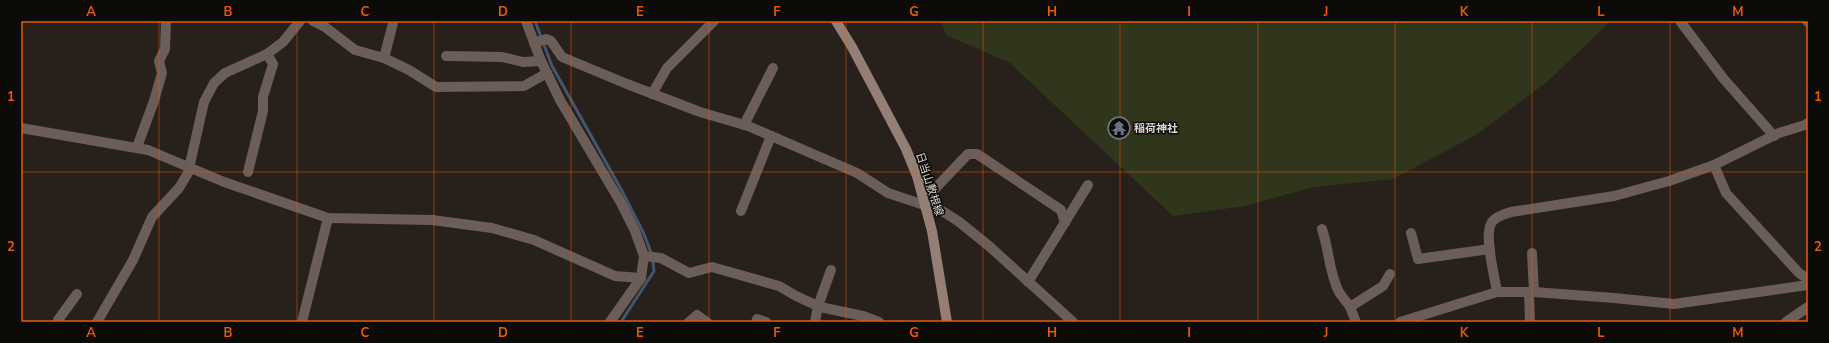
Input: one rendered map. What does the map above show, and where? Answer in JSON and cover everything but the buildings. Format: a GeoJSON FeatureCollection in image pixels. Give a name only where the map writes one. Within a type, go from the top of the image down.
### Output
{"type":"FeatureCollection","features":[{"type":"Feature","properties":{"kind":"main road","name":"日当山敷根線"},"geometry":{"type":"LineString","coordinates":[[836,21],[852,47],[906,149],[917,176],[932,231],[947,322]]}},
{"type":"Feature","properties":{"kind":"street"},"geometry":{"type":"LineString","coordinates":[[137,147],[154,101],[162,73],[159,61],[165,49],[166,21]]}},
{"type":"Feature","properties":{"kind":"street"},"geometry":{"type":"LineString","coordinates":[[97,322],[133,260],[152,217],[179,188],[190,168],[204,102],[214,83],[225,73],[267,54],[283,42],[300,21]]}},
{"type":"Feature","properties":{"kind":"street"},"geometry":{"type":"LineString","coordinates":[[313,21],[325,27],[355,50],[384,58],[409,70],[436,87],[524,86],[547,73]]}},
{"type":"Feature","properties":{"kind":"street"},"geometry":{"type":"LineString","coordinates":[[526,21],[539,41],[541,61],[560,100],[621,203],[646,257],[641,278],[610,322]]}},
{"type":"Feature","properties":{"kind":"street"},"geometry":{"type":"LineString","coordinates":[[652,94],[667,68],[714,21]]}},
{"type":"Feature","properties":{"kind":"street"},"geometry":{"type":"LineString","coordinates":[[1680,21],[1723,78],[1774,136]]}},
{"type":"Feature","properties":{"kind":"street"},"geometry":{"type":"LineString","coordinates":[[384,58],[393,23]]}},
{"type":"Feature","properties":{"kind":"street"},"geometry":{"type":"LineString","coordinates":[[539,41],[551,41],[562,57],[700,112],[744,125],[857,173],[888,193],[942,211],[958,221],[989,246],[1073,322]]}},
{"type":"Feature","properties":{"kind":"street"},"geometry":{"type":"LineString","coordinates":[[446,56],[474,51],[523,62],[541,61]]}},
{"type":"Feature","properties":{"kind":"street"},"geometry":{"type":"LineString","coordinates":[[248,172],[263,110],[263,97],[273,64],[267,54]]}},
{"type":"Feature","properties":{"kind":"street"},"geometry":{"type":"LineString","coordinates":[[744,125],[773,68]]}},
{"type":"Feature","properties":{"kind":"street"},"geometry":{"type":"LineString","coordinates":[[1497,292],[1490,249],[1489,230],[1492,221],[1511,212],[1614,196],[1669,181],[1714,165],[1774,136],[1808,123]]}},
{"type":"Feature","properties":{"kind":"street"},"geometry":{"type":"LineString","coordinates":[[21,128],[137,147],[158,154],[224,182],[328,218],[432,220],[492,228],[534,240],[615,276],[641,278]]}},
{"type":"Feature","properties":{"kind":"street"},"geometry":{"type":"LineString","coordinates":[[741,211],[771,136]]}},
{"type":"Feature","properties":{"kind":"street"},"geometry":{"type":"LineString","coordinates":[[924,205],[929,195],[968,154],[977,154],[1061,210],[1065,223]]}},
{"type":"Feature","properties":{"kind":"street"},"geometry":{"type":"LineString","coordinates":[[1714,165],[1726,193],[1799,272],[1808,279]]}},
{"type":"Feature","properties":{"kind":"street"},"geometry":{"type":"LineString","coordinates":[[1028,282],[1088,185]]}},
{"type":"Feature","properties":{"kind":"street"},"geometry":{"type":"LineString","coordinates":[[302,322],[328,218]]}},
{"type":"Feature","properties":{"kind":"street"},"geometry":{"type":"LineString","coordinates":[[1322,229],[1328,247],[1331,269],[1339,292],[1350,307],[1356,322]]}},
{"type":"Feature","properties":{"kind":"street"},"geometry":{"type":"LineString","coordinates":[[1411,233],[1418,259],[1490,249]]}},
{"type":"Feature","properties":{"kind":"street"},"geometry":{"type":"LineString","coordinates":[[1530,322],[1532,253]]}},
{"type":"Feature","properties":{"kind":"street"},"geometry":{"type":"LineString","coordinates":[[646,257],[661,258],[689,273],[712,268],[772,284],[818,306],[856,318],[879,322]]}},
{"type":"Feature","properties":{"kind":"street"},"geometry":{"type":"LineString","coordinates":[[815,322],[818,306],[831,270]]}},
{"type":"Feature","properties":{"kind":"street"},"geometry":{"type":"LineString","coordinates":[[1350,307],[1383,286],[1390,274]]}},
{"type":"Feature","properties":{"kind":"street"},"geometry":{"type":"LineString","coordinates":[[1400,322],[1497,292],[1532,292],[1674,304],[1808,285]]}},
{"type":"Feature","properties":{"kind":"street"},"geometry":{"type":"LineString","coordinates":[[57,321],[76,294]]}},
{"type":"Feature","properties":{"kind":"street"},"geometry":{"type":"LineString","coordinates":[[1786,322],[1808,307]]}},
{"type":"Feature","properties":{"kind":"street"},"geometry":{"type":"LineString","coordinates":[[688,322],[697,316],[707,322]]}},
{"type":"Feature","properties":{"kind":"street"},"geometry":{"type":"LineString","coordinates":[[756,322],[757,319],[766,322]]}},
{"type":"Feature","properties":{"kind":"green space"},"geometry":{"type":"Polygon","coordinates":[[[941,21],[1611,21],[1548,81],[1476,135],[1393,179],[1314,187],[1245,206],[1173,216],[1010,63],[946,35],[941,21]]]}},
{"type":"Feature","properties":{"kind":"waterway"},"geometry":{"type":"LineString","coordinates":[[535,21],[552,66],[622,191],[644,234],[652,255],[654,271],[621,322]]}},
{"type":"Feature","properties":{"kind":"place","name":"稲荷神社"},"geometry":{"type":"Point","coordinates":[1119,128]}}]}
